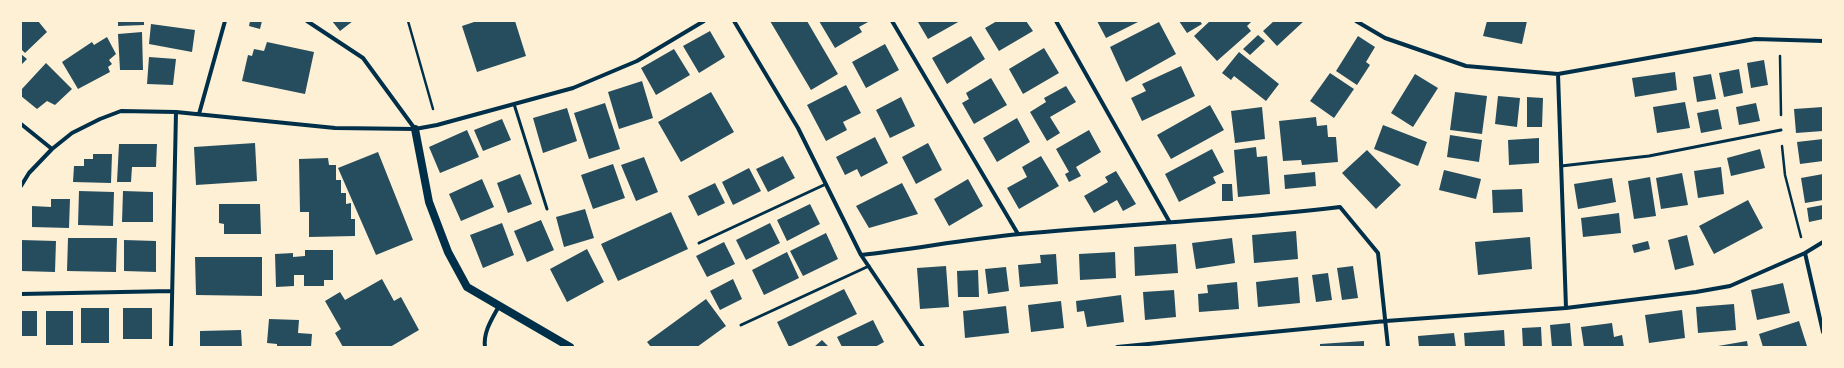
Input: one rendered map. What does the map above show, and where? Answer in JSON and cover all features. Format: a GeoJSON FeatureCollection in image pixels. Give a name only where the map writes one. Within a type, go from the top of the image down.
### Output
{"type":"FeatureCollection","features":[{"type":"Feature","properties":{"kind":"main road"},"geometry":{"type":"LineString","coordinates":[[416,129],[429,202],[448,252],[467,287],[570,347]]}},
{"type":"Feature","properties":{"kind":"street"},"geometry":{"type":"LineString","coordinates":[[199,114],[225,21]]}},
{"type":"Feature","properties":{"kind":"street"},"geometry":{"type":"LineString","coordinates":[[307,21],[363,58],[416,129]]}},
{"type":"Feature","properties":{"kind":"street"},"geometry":{"type":"LineString","coordinates":[[21,186],[29,173],[52,149],[72,133],[100,119],[121,111],[176,112],[335,128],[416,129],[438,125],[573,88],[637,61],[704,21]]}},
{"type":"Feature","properties":{"kind":"street"},"geometry":{"type":"LineString","coordinates":[[734,21],[798,128],[861,255],[922,347]]}},
{"type":"Feature","properties":{"kind":"street"},"geometry":{"type":"LineString","coordinates":[[892,21],[1018,234]]}},
{"type":"Feature","properties":{"kind":"street"},"geometry":{"type":"LineString","coordinates":[[1056,21],[1169,221]]}},
{"type":"Feature","properties":{"kind":"street"},"geometry":{"type":"LineString","coordinates":[[1356,21],[1385,38],[1466,66],[1558,74],[1755,39],[1823,41]]}},
{"type":"Feature","properties":{"kind":"street"},"geometry":{"type":"LineString","coordinates":[[1558,74],[1566,308]]}},
{"type":"Feature","properties":{"kind":"street"},"geometry":{"type":"LineString","coordinates":[[171,347],[176,112]]}},
{"type":"Feature","properties":{"kind":"street"},"geometry":{"type":"LineString","coordinates":[[21,124],[52,149]]}},
{"type":"Feature","properties":{"kind":"street"},"geometry":{"type":"LineString","coordinates":[[861,255],[1018,234],[1169,221],[1268,216],[1340,207],[1378,253],[1388,347]]}},
{"type":"Feature","properties":{"kind":"street"},"geometry":{"type":"LineString","coordinates":[[1117,347],[1386,321],[1566,308],[1730,286],[1805,253],[1823,242]]}},
{"type":"Feature","properties":{"kind":"street"},"geometry":{"type":"LineString","coordinates":[[1805,253],[1823,332]]}},
{"type":"Feature","properties":{"kind":"street"},"geometry":{"type":"LineString","coordinates":[[21,294],[172,291]]}},
{"type":"Feature","properties":{"kind":"street"},"geometry":{"type":"LineString","coordinates":[[485,347],[484,340],[499,306]]}},
{"type":"Feature","properties":{"kind":"lane"},"geometry":{"type":"LineString","coordinates":[[514,104],[547,209]]}},
{"type":"Feature","properties":{"kind":"lane"},"geometry":{"type":"LineString","coordinates":[[1561,166],[1649,156],[1781,130]]}},
{"type":"Feature","properties":{"kind":"lane"},"geometry":{"type":"LineString","coordinates":[[699,243],[826,184]]}},
{"type":"Feature","properties":{"kind":"lane"},"geometry":{"type":"LineString","coordinates":[[740,325],[868,266]]}},
{"type":"Feature","properties":{"kind":"path"},"geometry":{"type":"LineString","coordinates":[[408,21],[438,125]]}},
{"type":"Feature","properties":{"kind":"building"},"geometry":{"type":"Polygon","coordinates":[[[21,21],[38,21],[47,32],[25,53],[21,49],[21,21]]]}},
{"type":"Feature","properties":{"kind":"building"},"geometry":{"type":"Polygon","coordinates":[[[118,21],[144,21],[144,25],[118,26],[118,21]]]}},
{"type":"Feature","properties":{"kind":"building"},"geometry":{"type":"Polygon","coordinates":[[[250,21],[262,21],[260,29],[249,26],[250,21]]]}},
{"type":"Feature","properties":{"kind":"building"},"geometry":{"type":"Polygon","coordinates":[[[332,21],[353,21],[340,31],[332,21]]]}},
{"type":"Feature","properties":{"kind":"building"},"geometry":{"type":"Polygon","coordinates":[[[477,21],[515,21],[526,56],[477,72],[462,26],[477,21]]]}},
{"type":"Feature","properties":{"kind":"building"},"geometry":{"type":"Polygon","coordinates":[[[770,21],[807,21],[838,74],[811,90],[770,21]]]}},
{"type":"Feature","properties":{"kind":"building"},"geometry":{"type":"Polygon","coordinates":[[[819,21],[870,21],[859,27],[862,32],[835,48],[819,21]]]}},
{"type":"Feature","properties":{"kind":"building"},"geometry":{"type":"Polygon","coordinates":[[[960,21],[928,39],[918,22],[960,21]]]}},
{"type":"Feature","properties":{"kind":"building"},"geometry":{"type":"Polygon","coordinates":[[[997,21],[1026,21],[1033,31],[999,51],[985,28],[997,21]]]}},
{"type":"Feature","properties":{"kind":"building"},"geometry":{"type":"Polygon","coordinates":[[[1097,21],[1140,21],[1106,38],[1097,21]]]}},
{"type":"Feature","properties":{"kind":"building"},"geometry":{"type":"Polygon","coordinates":[[[1179,21],[1200,21],[1202,24],[1187,33],[1179,21]]]}},
{"type":"Feature","properties":{"kind":"building"},"geometry":{"type":"Polygon","coordinates":[[[1210,21],[1252,21],[1247,26],[1251,31],[1217,61],[1194,36],[1210,21]]]}},
{"type":"Feature","properties":{"kind":"building"},"geometry":{"type":"Polygon","coordinates":[[[1274,21],[1304,21],[1277,46],[1263,31],[1274,21]]]}},
{"type":"Feature","properties":{"kind":"building"},"geometry":{"type":"Polygon","coordinates":[[[1487,21],[1527,21],[1522,44],[1483,36],[1487,21]]]}},
{"type":"Feature","properties":{"kind":"building"},"geometry":{"type":"Polygon","coordinates":[[[1159,22],[1176,54],[1126,82],[1110,47],[1159,22]]]}},
{"type":"Feature","properties":{"kind":"building"},"geometry":{"type":"Polygon","coordinates":[[[151,24],[195,30],[192,52],[149,44],[151,24]]]}},
{"type":"Feature","properties":{"kind":"building"},"geometry":{"type":"Polygon","coordinates":[[[710,31],[725,57],[699,73],[683,46],[710,31]]]}},
{"type":"Feature","properties":{"kind":"building"},"geometry":{"type":"Polygon","coordinates":[[[142,32],[143,70],[120,70],[118,34],[142,32]]]}},
{"type":"Feature","properties":{"kind":"building"},"geometry":{"type":"Polygon","coordinates":[[[1258,35],[1265,41],[1250,55],[1243,49],[1258,35]]]}},
{"type":"Feature","properties":{"kind":"building"},"geometry":{"type":"Polygon","coordinates":[[[971,36],[985,59],[947,84],[932,58],[971,36]]]}},
{"type":"Feature","properties":{"kind":"building"},"geometry":{"type":"Polygon","coordinates":[[[1358,36],[1375,47],[1366,62],[1370,65],[1357,85],[1336,71],[1358,36]]]}},
{"type":"Feature","properties":{"kind":"building"},"geometry":{"type":"Polygon","coordinates":[[[107,37],[116,54],[109,60],[112,64],[108,67],[110,72],[78,89],[62,62],[92,42],[94,45],[107,37]]]}},
{"type":"Feature","properties":{"kind":"building"},"geometry":{"type":"Polygon","coordinates":[[[267,42],[314,52],[305,94],[242,81],[248,55],[252,56],[254,49],[264,51],[267,42]]]}},
{"type":"Feature","properties":{"kind":"building"},"geometry":{"type":"Polygon","coordinates":[[[885,44],[899,70],[866,88],[852,62],[885,44]]]}},
{"type":"Feature","properties":{"kind":"building"},"geometry":{"type":"Polygon","coordinates":[[[1044,48],[1059,73],[1023,94],[1009,69],[1044,48]]]}},
{"type":"Feature","properties":{"kind":"building"},"geometry":{"type":"Polygon","coordinates":[[[674,49],[690,75],[656,95],[641,68],[674,49]]]}},
{"type":"Feature","properties":{"kind":"building"},"geometry":{"type":"Polygon","coordinates":[[[1239,52],[1279,84],[1266,101],[1234,76],[1231,80],[1222,73],[1239,52]]]}},
{"type":"Feature","properties":{"kind":"building"},"geometry":{"type":"Polygon","coordinates":[[[21,54],[27,59],[21,65],[21,54]]]}},
{"type":"Feature","properties":{"kind":"building"},"geometry":{"type":"Polygon","coordinates":[[[149,57],[176,59],[173,85],[147,84],[149,57]]]}},
{"type":"Feature","properties":{"kind":"building"},"geometry":{"type":"Polygon","coordinates":[[[1764,60],[1768,85],[1751,88],[1747,63],[1764,60]]]}},
{"type":"Feature","properties":{"kind":"building"},"geometry":{"type":"Polygon","coordinates":[[[46,63],[72,89],[55,105],[47,101],[37,109],[21,96],[21,90],[46,63]]]}},
{"type":"Feature","properties":{"kind":"building"},"geometry":{"type":"Polygon","coordinates":[[[1181,66],[1195,96],[1142,121],[1131,98],[1146,91],[1142,84],[1181,66]]]}},
{"type":"Feature","properties":{"kind":"building"},"geometry":{"type":"Polygon","coordinates":[[[1739,69],[1743,93],[1724,97],[1719,73],[1739,69]]]}},
{"type":"Feature","properties":{"kind":"building"},"geometry":{"type":"Polygon","coordinates":[[[1675,72],[1677,90],[1635,97],[1632,78],[1675,72]]]}},
{"type":"Feature","properties":{"kind":"building"},"geometry":{"type":"Polygon","coordinates":[[[1330,73],[1354,89],[1334,118],[1310,101],[1330,73]]]}},
{"type":"Feature","properties":{"kind":"building"},"geometry":{"type":"Polygon","coordinates":[[[1415,74],[1438,88],[1413,127],[1391,113],[1415,74]]]}},
{"type":"Feature","properties":{"kind":"building"},"geometry":{"type":"Polygon","coordinates":[[[1711,74],[1716,99],[1697,102],[1693,77],[1711,74]]]}},
{"type":"Feature","properties":{"kind":"building"},"geometry":{"type":"Polygon","coordinates":[[[991,78],[1007,105],[974,124],[962,103],[969,99],[966,93],[991,78]]]}},
{"type":"Feature","properties":{"kind":"building"},"geometry":{"type":"Polygon","coordinates":[[[642,81],[653,118],[619,129],[608,92],[642,81]]]}},
{"type":"Feature","properties":{"kind":"building"},"geometry":{"type":"Polygon","coordinates":[[[846,85],[861,113],[843,122],[847,130],[826,141],[807,105],[846,85]]]}},
{"type":"Feature","properties":{"kind":"building"},"geometry":{"type":"Polygon","coordinates":[[[1066,86],[1076,102],[1050,117],[1060,133],[1047,141],[1030,112],[1046,102],[1044,98],[1066,86]]]}},
{"type":"Feature","properties":{"kind":"building"},"geometry":{"type":"Polygon","coordinates":[[[711,92],[734,132],[681,162],[658,122],[711,92]]]}},
{"type":"Feature","properties":{"kind":"building"},"geometry":{"type":"Polygon","coordinates":[[[1455,92],[1487,96],[1482,134],[1450,130],[1455,92]]]}},
{"type":"Feature","properties":{"kind":"building"},"geometry":{"type":"Polygon","coordinates":[[[1498,96],[1520,98],[1517,127],[1495,124],[1498,96]]]}},
{"type":"Feature","properties":{"kind":"building"},"geometry":{"type":"Polygon","coordinates":[[[901,97],[915,126],[890,138],[876,110],[901,97]]]}},
{"type":"Feature","properties":{"kind":"building"},"geometry":{"type":"Polygon","coordinates":[[[1527,97],[1543,98],[1542,127],[1527,127],[1527,97]]]}},
{"type":"Feature","properties":{"kind":"building"},"geometry":{"type":"Polygon","coordinates":[[[1685,102],[1690,128],[1657,133],[1653,107],[1685,102]]]}},
{"type":"Feature","properties":{"kind":"building"},"geometry":{"type":"Polygon","coordinates":[[[605,103],[620,149],[589,159],[574,113],[605,103]]]}},
{"type":"Feature","properties":{"kind":"building"},"geometry":{"type":"Polygon","coordinates":[[[1756,103],[1760,121],[1739,125],[1736,107],[1756,103]]]}},
{"type":"Feature","properties":{"kind":"building"},"geometry":{"type":"Polygon","coordinates":[[[1210,105],[1224,130],[1171,159],[1157,135],[1210,105]]]}},
{"type":"Feature","properties":{"kind":"building"},"geometry":{"type":"Polygon","coordinates":[[[1262,107],[1265,139],[1235,143],[1231,111],[1262,107]]]}},
{"type":"Feature","properties":{"kind":"building"},"geometry":{"type":"Polygon","coordinates":[[[1823,107],[1823,131],[1796,133],[1794,109],[1823,107]]]}},
{"type":"Feature","properties":{"kind":"building"},"geometry":{"type":"Polygon","coordinates":[[[567,108],[577,141],[543,153],[533,118],[567,108]]]}},
{"type":"Feature","properties":{"kind":"building"},"geometry":{"type":"Polygon","coordinates":[[[1718,109],[1722,129],[1701,133],[1697,113],[1718,109]]]}},
{"type":"Feature","properties":{"kind":"building"},"geometry":{"type":"Polygon","coordinates":[[[1316,117],[1317,126],[1327,125],[1328,137],[1336,137],[1338,162],[1302,165],[1301,160],[1283,161],[1279,121],[1316,117]]]}},
{"type":"Feature","properties":{"kind":"building"},"geometry":{"type":"Polygon","coordinates":[[[1017,118],[1030,142],[997,162],[983,138],[1017,118]]]}},
{"type":"Feature","properties":{"kind":"building"},"geometry":{"type":"Polygon","coordinates":[[[502,119],[511,140],[483,151],[474,130],[502,119]]]}},
{"type":"Feature","properties":{"kind":"building"},"geometry":{"type":"Polygon","coordinates":[[[1383,125],[1427,142],[1418,166],[1374,149],[1383,125]]]}},
{"type":"Feature","properties":{"kind":"building"},"geometry":{"type":"Polygon","coordinates":[[[467,130],[479,157],[440,173],[429,147],[467,130]]]}},
{"type":"Feature","properties":{"kind":"building"},"geometry":{"type":"Polygon","coordinates":[[[1089,130],[1101,152],[1076,167],[1081,176],[1069,182],[1065,174],[1069,172],[1056,149],[1089,130]]]}},
{"type":"Feature","properties":{"kind":"building"},"geometry":{"type":"Polygon","coordinates":[[[1450,135],[1482,140],[1479,162],[1447,157],[1450,135]]]}},
{"type":"Feature","properties":{"kind":"building"},"geometry":{"type":"Polygon","coordinates":[[[875,137],[888,163],[861,177],[857,169],[845,175],[836,157],[875,137]]]}},
{"type":"Feature","properties":{"kind":"building"},"geometry":{"type":"Polygon","coordinates":[[[1539,138],[1539,163],[1509,165],[1508,140],[1539,138]]]}},
{"type":"Feature","properties":{"kind":"building"},"geometry":{"type":"Polygon","coordinates":[[[1823,139],[1823,161],[1800,164],[1797,142],[1823,139]]]}},
{"type":"Feature","properties":{"kind":"building"},"geometry":{"type":"Polygon","coordinates":[[[255,143],[257,181],[196,185],[194,147],[255,143]]]}},
{"type":"Feature","properties":{"kind":"building"},"geometry":{"type":"Polygon","coordinates":[[[928,143],[942,170],[916,184],[902,157],[928,143]]]}},
{"type":"Feature","properties":{"kind":"building"},"geometry":{"type":"Polygon","coordinates":[[[119,144],[157,144],[156,167],[132,167],[131,182],[117,182],[119,144]]]}},
{"type":"Feature","properties":{"kind":"building"},"geometry":{"type":"Polygon","coordinates":[[[1256,147],[1257,157],[1267,156],[1270,194],[1238,197],[1234,150],[1256,147]]]}},
{"type":"Feature","properties":{"kind":"building"},"geometry":{"type":"Polygon","coordinates":[[[1212,149],[1224,172],[1213,177],[1216,183],[1179,202],[1165,174],[1212,149]]]}},
{"type":"Feature","properties":{"kind":"building"},"geometry":{"type":"Polygon","coordinates":[[[1760,149],[1765,168],[1731,176],[1727,158],[1760,149]]]}},
{"type":"Feature","properties":{"kind":"building"},"geometry":{"type":"Polygon","coordinates":[[[1367,150],[1401,185],[1376,209],[1342,173],[1367,150]]]}},
{"type":"Feature","properties":{"kind":"building"},"geometry":{"type":"Polygon","coordinates":[[[378,152],[413,240],[376,255],[338,168],[378,152]]]}},
{"type":"Feature","properties":{"kind":"building"},"geometry":{"type":"Polygon","coordinates":[[[93,154],[112,154],[111,183],[73,182],[74,166],[84,166],[84,159],[93,159],[93,154]]]}},
{"type":"Feature","properties":{"kind":"building"},"geometry":{"type":"Polygon","coordinates":[[[783,156],[795,178],[768,192],[756,169],[783,156]]]}},
{"type":"Feature","properties":{"kind":"building"},"geometry":{"type":"Polygon","coordinates":[[[1041,156],[1059,186],[1019,209],[1007,188],[1027,177],[1022,167],[1041,156]]]}},
{"type":"Feature","properties":{"kind":"building"},"geometry":{"type":"Polygon","coordinates":[[[644,157],[658,192],[636,201],[621,165],[644,157]]]}},
{"type":"Feature","properties":{"kind":"building"},"geometry":{"type":"Polygon","coordinates":[[[328,158],[329,165],[336,165],[336,180],[341,180],[341,193],[346,193],[346,204],[351,203],[351,219],[355,219],[355,236],[309,237],[309,212],[300,212],[299,159],[328,158]]]}},
{"type":"Feature","properties":{"kind":"building"},"geometry":{"type":"Polygon","coordinates":[[[613,164],[625,198],[593,209],[581,175],[613,164]]]}},
{"type":"Feature","properties":{"kind":"building"},"geometry":{"type":"Polygon","coordinates":[[[1721,167],[1724,194],[1698,198],[1694,171],[1721,167]]]}},
{"type":"Feature","properties":{"kind":"building"},"geometry":{"type":"Polygon","coordinates":[[[749,168],[761,191],[733,205],[722,182],[749,168]]]}},
{"type":"Feature","properties":{"kind":"building"},"geometry":{"type":"Polygon","coordinates":[[[1444,170],[1481,179],[1476,199],[1439,190],[1444,170]]]}},
{"type":"Feature","properties":{"kind":"building"},"geometry":{"type":"Polygon","coordinates":[[[1116,171],[1136,204],[1123,211],[1117,200],[1094,213],[1084,196],[1108,182],[1105,177],[1116,171]]]}},
{"type":"Feature","properties":{"kind":"building"},"geometry":{"type":"Polygon","coordinates":[[[1315,172],[1316,186],[1285,189],[1284,175],[1315,172]]]}},
{"type":"Feature","properties":{"kind":"building"},"geometry":{"type":"Polygon","coordinates":[[[1682,173],[1688,205],[1661,209],[1656,178],[1682,173]]]}},
{"type":"Feature","properties":{"kind":"building"},"geometry":{"type":"Polygon","coordinates":[[[520,174],[532,204],[508,213],[497,183],[520,174]]]}},
{"type":"Feature","properties":{"kind":"building"},"geometry":{"type":"Polygon","coordinates":[[[1823,174],[1823,200],[1805,203],[1801,178],[1823,174]]]}},
{"type":"Feature","properties":{"kind":"building"},"geometry":{"type":"Polygon","coordinates":[[[1650,177],[1656,216],[1634,219],[1628,181],[1650,177]]]}},
{"type":"Feature","properties":{"kind":"building"},"geometry":{"type":"Polygon","coordinates":[[[1612,178],[1616,202],[1578,209],[1574,184],[1612,178]]]}},
{"type":"Feature","properties":{"kind":"building"},"geometry":{"type":"Polygon","coordinates":[[[482,179],[494,207],[461,221],[449,194],[482,179]]]}},
{"type":"Feature","properties":{"kind":"building"},"geometry":{"type":"Polygon","coordinates":[[[968,179],[983,206],[949,226],[934,199],[968,179]]]}},
{"type":"Feature","properties":{"kind":"building"},"geometry":{"type":"Polygon","coordinates":[[[715,183],[725,203],[698,216],[688,196],[715,183]]]}},
{"type":"Feature","properties":{"kind":"building"},"geometry":{"type":"Polygon","coordinates":[[[902,183],[918,214],[869,228],[856,206],[902,183]]]}},
{"type":"Feature","properties":{"kind":"building"},"geometry":{"type":"Polygon","coordinates":[[[1222,184],[1232,184],[1233,201],[1222,201],[1222,184]]]}},
{"type":"Feature","properties":{"kind":"building"},"geometry":{"type":"Polygon","coordinates":[[[1522,189],[1523,212],[1493,213],[1492,190],[1522,189]]]}},
{"type":"Feature","properties":{"kind":"building"},"geometry":{"type":"Polygon","coordinates":[[[79,191],[114,192],[113,226],[78,225],[79,191]]]}},
{"type":"Feature","properties":{"kind":"building"},"geometry":{"type":"Polygon","coordinates":[[[123,191],[153,192],[153,222],[122,222],[123,191]]]}},
{"type":"Feature","properties":{"kind":"building"},"geometry":{"type":"Polygon","coordinates":[[[51,199],[70,199],[69,228],[32,227],[32,206],[51,207],[51,199]]]}},
{"type":"Feature","properties":{"kind":"building"},"geometry":{"type":"Polygon","coordinates":[[[1748,200],[1763,228],[1714,254],[1699,226],[1748,200]]]}},
{"type":"Feature","properties":{"kind":"building"},"geometry":{"type":"Polygon","coordinates":[[[219,204],[260,204],[261,234],[224,234],[224,224],[219,223],[219,204]]]}},
{"type":"Feature","properties":{"kind":"building"},"geometry":{"type":"Polygon","coordinates":[[[810,204],[820,224],[787,241],[777,220],[810,204]]]}},
{"type":"Feature","properties":{"kind":"building"},"geometry":{"type":"Polygon","coordinates":[[[1823,205],[1823,219],[1809,222],[1807,208],[1823,205]]]}},
{"type":"Feature","properties":{"kind":"building"},"geometry":{"type":"Polygon","coordinates":[[[585,209],[594,238],[564,247],[556,217],[585,209]]]}},
{"type":"Feature","properties":{"kind":"building"},"geometry":{"type":"Polygon","coordinates":[[[671,212],[688,249],[618,281],[601,244],[671,212]]]}},
{"type":"Feature","properties":{"kind":"building"},"geometry":{"type":"Polygon","coordinates":[[[1619,213],[1621,233],[1583,237],[1581,218],[1619,213]]]}},
{"type":"Feature","properties":{"kind":"building"},"geometry":{"type":"Polygon","coordinates":[[[541,220],[554,250],[527,262],[514,231],[541,220]]]}},
{"type":"Feature","properties":{"kind":"building"},"geometry":{"type":"Polygon","coordinates":[[[502,223],[514,255],[483,268],[470,235],[502,223]]]}},
{"type":"Feature","properties":{"kind":"building"},"geometry":{"type":"Polygon","coordinates":[[[770,223],[780,243],[746,260],[736,240],[770,223]]]}},
{"type":"Feature","properties":{"kind":"building"},"geometry":{"type":"Polygon","coordinates":[[[1296,231],[1298,259],[1254,263],[1252,235],[1296,231]]]}},
{"type":"Feature","properties":{"kind":"building"},"geometry":{"type":"Polygon","coordinates":[[[826,233],[838,259],[803,276],[790,251],[826,233]]]}},
{"type":"Feature","properties":{"kind":"building"},"geometry":{"type":"Polygon","coordinates":[[[1687,235],[1694,265],[1675,270],[1668,240],[1687,235]]]}},
{"type":"Feature","properties":{"kind":"building"},"geometry":{"type":"Polygon","coordinates":[[[1530,237],[1532,269],[1478,275],[1475,242],[1530,237]]]}},
{"type":"Feature","properties":{"kind":"building"},"geometry":{"type":"Polygon","coordinates":[[[68,238],[117,238],[116,272],[67,271],[68,238]]]}},
{"type":"Feature","properties":{"kind":"building"},"geometry":{"type":"Polygon","coordinates":[[[1232,238],[1235,263],[1196,269],[1192,243],[1232,238]]]}},
{"type":"Feature","properties":{"kind":"building"},"geometry":{"type":"Polygon","coordinates":[[[21,240],[56,241],[55,272],[21,271],[21,240]]]}},
{"type":"Feature","properties":{"kind":"building"},"geometry":{"type":"Polygon","coordinates":[[[124,240],[156,241],[156,272],[124,271],[124,240]]]}},
{"type":"Feature","properties":{"kind":"building"},"geometry":{"type":"Polygon","coordinates":[[[1648,241],[1650,249],[1634,253],[1632,245],[1648,241]]]}},
{"type":"Feature","properties":{"kind":"building"},"geometry":{"type":"Polygon","coordinates":[[[724,242],[735,264],[707,277],[696,256],[724,242]]]}},
{"type":"Feature","properties":{"kind":"building"},"geometry":{"type":"Polygon","coordinates":[[[1176,244],[1178,273],[1135,276],[1134,247],[1176,244]]]}},
{"type":"Feature","properties":{"kind":"building"},"geometry":{"type":"Polygon","coordinates":[[[587,249],[604,282],[567,302],[550,269],[587,249]]]}},
{"type":"Feature","properties":{"kind":"building"},"geometry":{"type":"Polygon","coordinates":[[[305,250],[333,250],[333,280],[324,280],[324,286],[304,286],[304,275],[294,275],[294,286],[276,287],[275,254],[293,253],[293,257],[305,256],[305,250]]]}},
{"type":"Feature","properties":{"kind":"building"},"geometry":{"type":"Polygon","coordinates":[[[787,252],[799,278],[764,295],[752,270],[787,252]]]}},
{"type":"Feature","properties":{"kind":"building"},"geometry":{"type":"Polygon","coordinates":[[[1115,252],[1116,278],[1080,280],[1079,254],[1115,252]]]}},
{"type":"Feature","properties":{"kind":"building"},"geometry":{"type":"Polygon","coordinates":[[[1056,254],[1058,284],[1020,287],[1018,265],[1041,263],[1040,255],[1056,254]]]}},
{"type":"Feature","properties":{"kind":"building"},"geometry":{"type":"Polygon","coordinates":[[[195,257],[262,257],[262,296],[196,295],[195,257]]]}},
{"type":"Feature","properties":{"kind":"building"},"geometry":{"type":"Polygon","coordinates":[[[946,266],[949,307],[920,309],[917,268],[946,266]]]}},
{"type":"Feature","properties":{"kind":"building"},"geometry":{"type":"Polygon","coordinates":[[[1353,266],[1358,298],[1342,300],[1337,268],[1353,266]]]}},
{"type":"Feature","properties":{"kind":"building"},"geometry":{"type":"Polygon","coordinates":[[[1006,267],[1009,291],[988,294],[985,269],[1006,267]]]}},
{"type":"Feature","properties":{"kind":"building"},"geometry":{"type":"Polygon","coordinates":[[[978,270],[979,297],[958,297],[957,271],[978,270]]]}},
{"type":"Feature","properties":{"kind":"building"},"geometry":{"type":"Polygon","coordinates":[[[1328,273],[1332,300],[1316,302],[1312,275],[1328,273]]]}},
{"type":"Feature","properties":{"kind":"building"},"geometry":{"type":"Polygon","coordinates":[[[1298,277],[1300,303],[1258,307],[1256,282],[1298,277]]]}},
{"type":"Feature","properties":{"kind":"building"},"geometry":{"type":"Polygon","coordinates":[[[382,279],[394,301],[401,297],[419,330],[390,347],[343,347],[335,333],[341,329],[325,301],[340,292],[345,300],[382,279]]]}},
{"type":"Feature","properties":{"kind":"building"},"geometry":{"type":"Polygon","coordinates":[[[733,279],[742,299],[720,310],[710,291],[733,279]]]}},
{"type":"Feature","properties":{"kind":"building"},"geometry":{"type":"Polygon","coordinates":[[[1237,282],[1239,309],[1199,312],[1198,294],[1208,293],[1207,285],[1237,282]]]}},
{"type":"Feature","properties":{"kind":"building"},"geometry":{"type":"Polygon","coordinates":[[[1783,283],[1790,313],[1757,320],[1751,290],[1783,283]]]}},
{"type":"Feature","properties":{"kind":"building"},"geometry":{"type":"Polygon","coordinates":[[[844,289],[857,314],[789,347],[777,322],[844,289]]]}},
{"type":"Feature","properties":{"kind":"building"},"geometry":{"type":"Polygon","coordinates":[[[1174,290],[1176,317],[1145,320],[1143,292],[1174,290]]]}},
{"type":"Feature","properties":{"kind":"building"},"geometry":{"type":"Polygon","coordinates":[[[1121,295],[1124,322],[1087,327],[1084,311],[1077,312],[1076,301],[1121,295]]]}},
{"type":"Feature","properties":{"kind":"building"},"geometry":{"type":"Polygon","coordinates":[[[706,299],[726,326],[697,347],[651,347],[647,342],[706,299]]]}},
{"type":"Feature","properties":{"kind":"building"},"geometry":{"type":"Polygon","coordinates":[[[1061,301],[1064,328],[1031,332],[1028,305],[1061,301]]]}},
{"type":"Feature","properties":{"kind":"building"},"geometry":{"type":"Polygon","coordinates":[[[1734,304],[1736,330],[1698,333],[1696,307],[1734,304]]]}},
{"type":"Feature","properties":{"kind":"building"},"geometry":{"type":"Polygon","coordinates":[[[1006,306],[1009,333],[965,338],[963,311],[1006,306]]]}},
{"type":"Feature","properties":{"kind":"building"},"geometry":{"type":"Polygon","coordinates":[[[81,308],[109,308],[109,343],[81,343],[81,308]]]}},
{"type":"Feature","properties":{"kind":"building"},"geometry":{"type":"Polygon","coordinates":[[[123,308],[152,308],[152,339],[123,339],[123,308]]]}},
{"type":"Feature","properties":{"kind":"building"},"geometry":{"type":"Polygon","coordinates":[[[1682,310],[1685,338],[1649,343],[1645,315],[1682,310]]]}},
{"type":"Feature","properties":{"kind":"building"},"geometry":{"type":"Polygon","coordinates":[[[21,311],[37,311],[37,336],[21,336],[21,311]]]}},
{"type":"Feature","properties":{"kind":"building"},"geometry":{"type":"Polygon","coordinates":[[[46,311],[73,311],[73,345],[46,345],[46,311]]]}},
{"type":"Feature","properties":{"kind":"building"},"geometry":{"type":"Polygon","coordinates":[[[269,319],[299,320],[298,333],[312,334],[311,347],[277,347],[277,344],[267,343],[269,319]]]}},
{"type":"Feature","properties":{"kind":"building"},"geometry":{"type":"Polygon","coordinates":[[[873,320],[884,342],[875,347],[842,347],[837,337],[873,320]]]}},
{"type":"Feature","properties":{"kind":"building"},"geometry":{"type":"Polygon","coordinates":[[[1799,321],[1807,346],[1763,347],[1759,334],[1799,321]]]}},
{"type":"Feature","properties":{"kind":"building"},"geometry":{"type":"Polygon","coordinates":[[[1570,323],[1572,347],[1552,347],[1550,325],[1570,323]]]}},
{"type":"Feature","properties":{"kind":"building"},"geometry":{"type":"Polygon","coordinates":[[[1612,323],[1614,337],[1622,335],[1624,347],[1584,347],[1581,327],[1612,323]]]}},
{"type":"Feature","properties":{"kind":"building"},"geometry":{"type":"Polygon","coordinates":[[[1541,327],[1542,347],[1523,347],[1522,328],[1541,327]]]}},
{"type":"Feature","properties":{"kind":"building"},"geometry":{"type":"Polygon","coordinates":[[[241,330],[242,347],[200,347],[200,331],[241,330]]]}},
{"type":"Feature","properties":{"kind":"building"},"geometry":{"type":"Polygon","coordinates":[[[1504,330],[1505,347],[1465,347],[1464,333],[1504,330]]]}},
{"type":"Feature","properties":{"kind":"building"},"geometry":{"type":"Polygon","coordinates":[[[1454,333],[1456,347],[1419,347],[1418,336],[1454,333]]]}},
{"type":"Feature","properties":{"kind":"building"},"geometry":{"type":"Polygon","coordinates":[[[822,340],[829,347],[814,347],[822,340]]]}},
{"type":"Feature","properties":{"kind":"building"},"geometry":{"type":"Polygon","coordinates":[[[1364,341],[1364,347],[1320,347],[1320,344],[1364,341]]]}},
{"type":"Feature","properties":{"kind":"building"},"geometry":{"type":"Polygon","coordinates":[[[1747,341],[1748,347],[1718,347],[1718,346],[1747,341]]]}}]}
